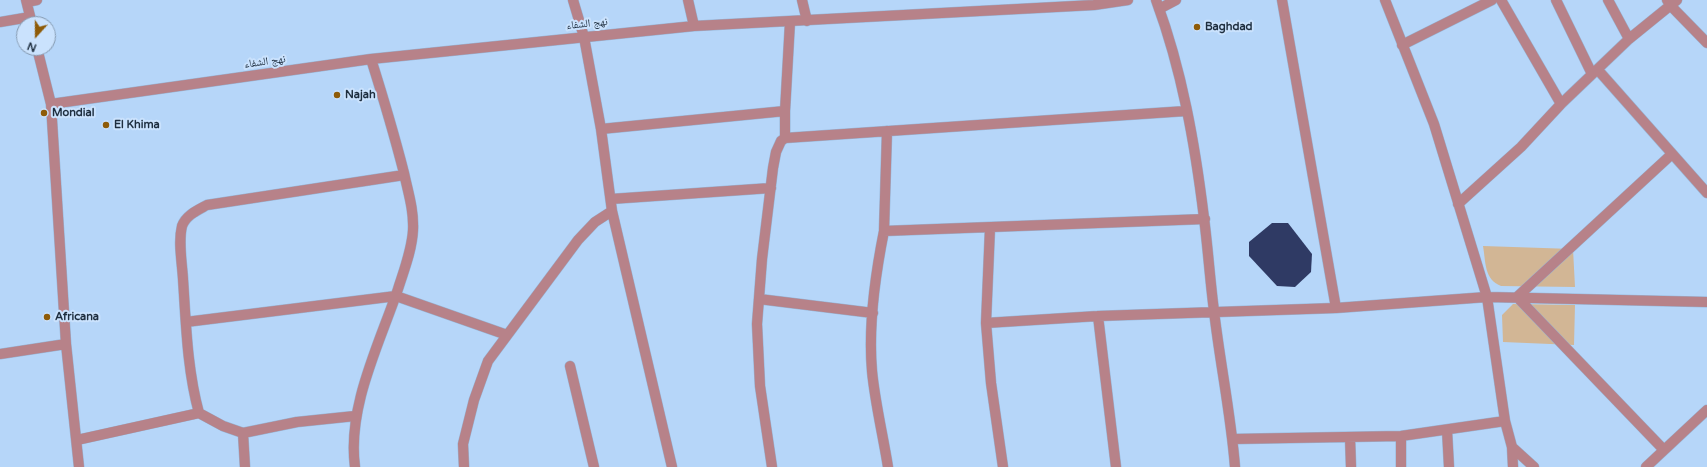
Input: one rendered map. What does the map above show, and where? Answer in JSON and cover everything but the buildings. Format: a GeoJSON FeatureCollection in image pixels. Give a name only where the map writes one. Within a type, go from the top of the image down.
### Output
{"type":"FeatureCollection","features":[{"type":"Feature","properties":{"kind":"street"},"geometry":{"type":"LineString","coordinates":[[573,0],[584,37],[602,129],[612,211],[672,467]]}},
{"type":"Feature","properties":{"kind":"street"},"geometry":{"type":"LineString","coordinates":[[688,0],[694,26]]}},
{"type":"Feature","properties":{"kind":"street"},"geometry":{"type":"LineString","coordinates":[[802,0],[807,21]]}},
{"type":"Feature","properties":{"kind":"street","name":"نهج الشفاء"},"geometry":{"type":"LineString","coordinates":[[51,104],[371,59],[694,26],[807,21],[1128,0]]}},
{"type":"Feature","properties":{"kind":"street"},"geometry":{"type":"LineString","coordinates":[[1176,0],[1158,5],[1171,41],[1195,147],[1205,218],[1214,311],[1233,439],[1235,467]]}},
{"type":"Feature","properties":{"kind":"street"},"geometry":{"type":"LineString","coordinates":[[1282,0],[1336,308]]}},
{"type":"Feature","properties":{"kind":"street"},"geometry":{"type":"LineString","coordinates":[[1385,0],[1434,124],[1487,297],[1505,421],[1512,447],[1513,467]]}},
{"type":"Feature","properties":{"kind":"street"},"geometry":{"type":"LineString","coordinates":[[1402,45],[1492,0]]}},
{"type":"Feature","properties":{"kind":"street"},"geometry":{"type":"LineString","coordinates":[[1501,0],[1561,104]]}},
{"type":"Feature","properties":{"kind":"street"},"geometry":{"type":"LineString","coordinates":[[1556,0],[1595,72],[1707,193]]}},
{"type":"Feature","properties":{"kind":"street"},"geometry":{"type":"LineString","coordinates":[[1608,0],[1629,39]]}},
{"type":"Feature","properties":{"kind":"street"},"geometry":{"type":"LineString","coordinates":[[30,1],[31,16]]}},
{"type":"Feature","properties":{"kind":"street"},"geometry":{"type":"LineString","coordinates":[[1458,204],[1521,147],[1561,104],[1629,39],[1671,2],[1707,43]]}},
{"type":"Feature","properties":{"kind":"street"},"geometry":{"type":"LineString","coordinates":[[0,22],[16,21]]}},
{"type":"Feature","properties":{"kind":"street"},"geometry":{"type":"LineString","coordinates":[[785,138],[790,22]]}},
{"type":"Feature","properties":{"kind":"street"},"geometry":{"type":"LineString","coordinates":[[40,56],[51,104],[66,344],[78,440],[79,467]]}},
{"type":"Feature","properties":{"kind":"street"},"geometry":{"type":"LineString","coordinates":[[355,467],[355,416],[371,364],[406,266],[413,231],[412,207],[393,129],[371,59]]}},
{"type":"Feature","properties":{"kind":"street"},"geometry":{"type":"LineString","coordinates":[[772,467],[760,386],[757,324],[771,188],[776,152],[781,141],[785,138],[1186,111]]}},
{"type":"Feature","properties":{"kind":"street"},"geometry":{"type":"LineString","coordinates":[[602,129],[785,112]]}},
{"type":"Feature","properties":{"kind":"street"},"geometry":{"type":"LineString","coordinates":[[887,131],[884,231],[877,265],[872,371],[888,467]]}},
{"type":"Feature","properties":{"kind":"street"},"geometry":{"type":"LineString","coordinates":[[1517,297],[1672,154]]}},
{"type":"Feature","properties":{"kind":"street"},"geometry":{"type":"LineString","coordinates":[[198,413],[193,391],[186,322],[181,246],[182,226],[193,212],[207,205],[404,175]]}},
{"type":"Feature","properties":{"kind":"street"},"geometry":{"type":"LineString","coordinates":[[611,199],[771,188]]}},
{"type":"Feature","properties":{"kind":"street"},"geometry":{"type":"LineString","coordinates":[[464,467],[463,444],[474,400],[488,361],[578,240],[594,222],[612,211]]}},
{"type":"Feature","properties":{"kind":"street"},"geometry":{"type":"LineString","coordinates":[[884,231],[990,228],[1205,218]]}},
{"type":"Feature","properties":{"kind":"street"},"geometry":{"type":"LineString","coordinates":[[990,228],[986,324],[991,383],[1003,467]]}},
{"type":"Feature","properties":{"kind":"street"},"geometry":{"type":"LineString","coordinates":[[186,322],[396,296],[506,335]]}},
{"type":"Feature","properties":{"kind":"street"},"geometry":{"type":"LineString","coordinates":[[986,324],[1098,316],[1336,308],[1487,297],[1707,302]]}},
{"type":"Feature","properties":{"kind":"street"},"geometry":{"type":"LineString","coordinates":[[1517,297],[1664,450]]}},
{"type":"Feature","properties":{"kind":"street"},"geometry":{"type":"LineString","coordinates":[[759,299],[874,313]]}},
{"type":"Feature","properties":{"kind":"street"},"geometry":{"type":"LineString","coordinates":[[1098,316],[1116,467]]}},
{"type":"Feature","properties":{"kind":"street"},"geometry":{"type":"LineString","coordinates":[[0,354],[66,344]]}},
{"type":"Feature","properties":{"kind":"street"},"geometry":{"type":"LineString","coordinates":[[570,366],[594,467]]}},
{"type":"Feature","properties":{"kind":"street"},"geometry":{"type":"LineString","coordinates":[[1646,467],[1707,410]]}},
{"type":"Feature","properties":{"kind":"street"},"geometry":{"type":"LineString","coordinates":[[78,440],[198,413],[222,426],[243,433],[297,422],[355,416]]}},
{"type":"Feature","properties":{"kind":"street"},"geometry":{"type":"LineString","coordinates":[[1233,439],[1400,436],[1505,421]]}},
{"type":"Feature","properties":{"kind":"street"},"geometry":{"type":"LineString","coordinates":[[1447,430],[1449,467]]}},
{"type":"Feature","properties":{"kind":"street"},"geometry":{"type":"LineString","coordinates":[[243,433],[244,467]]}},
{"type":"Feature","properties":{"kind":"street"},"geometry":{"type":"LineString","coordinates":[[1400,436],[1401,467]]}},
{"type":"Feature","properties":{"kind":"street"},"geometry":{"type":"LineString","coordinates":[[1350,437],[1351,467]]}},
{"type":"Feature","properties":{"kind":"street"},"geometry":{"type":"LineString","coordinates":[[1512,447],[1534,467]]}},
{"type":"Feature","properties":{"kind":"shaded area"},"geometry":{"type":"Polygon","coordinates":[[[1483,246],[1573,249],[1575,287],[1501,286],[1495,283],[1489,275],[1483,246]]]}},
{"type":"Feature","properties":{"kind":"shaded area"},"geometry":{"type":"Polygon","coordinates":[[[1513,304],[1575,305],[1574,345],[1503,342],[1502,315],[1513,304]]]}},
{"type":"Feature","properties":{"kind":"place","name":"Baghdad"},"geometry":{"type":"Point","coordinates":[1197,27]}},
{"type":"Feature","properties":{"kind":"place","name":"Najah"},"geometry":{"type":"Point","coordinates":[337,95]}},
{"type":"Feature","properties":{"kind":"place","name":"Mondial"},"geometry":{"type":"Point","coordinates":[44,113]}},
{"type":"Feature","properties":{"kind":"place","name":"El Khima"},"geometry":{"type":"Point","coordinates":[106,125]}},
{"type":"Feature","properties":{"kind":"place","name":"Africana"},"geometry":{"type":"Point","coordinates":[47,317]}}]}
